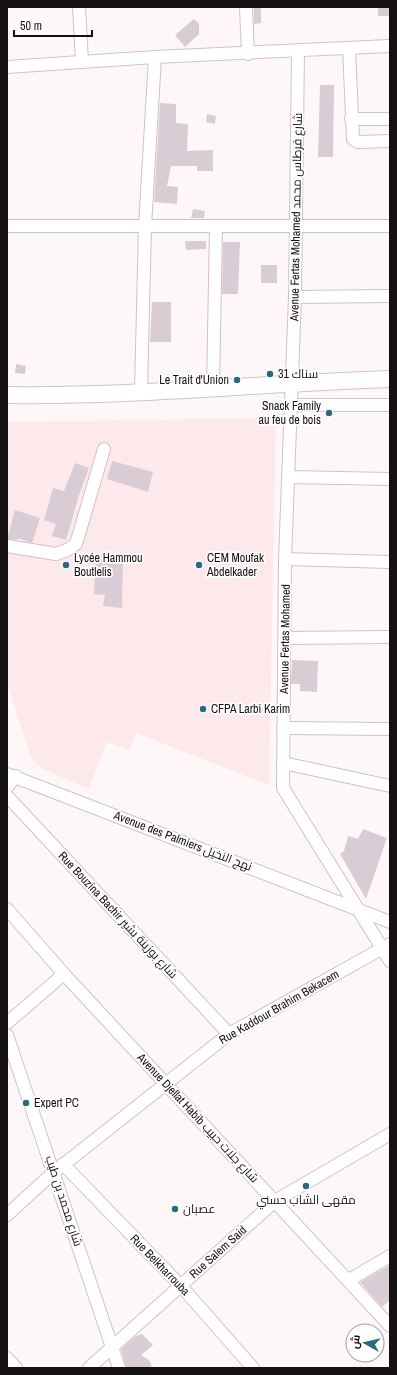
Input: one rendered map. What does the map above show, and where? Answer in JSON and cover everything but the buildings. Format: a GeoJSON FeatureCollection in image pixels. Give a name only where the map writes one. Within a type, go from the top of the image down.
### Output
{"type":"FeatureCollection","features":[{"type":"Feature","properties":{"kind":"main road"},"geometry":{"type":"LineString","coordinates":[[7,394],[80,394],[213,388],[292,382],[390,379]]}},
{"type":"Feature","properties":{"kind":"street"},"geometry":{"type":"LineString","coordinates":[[79,7],[82,61]]}},
{"type":"Feature","properties":{"kind":"street"},"geometry":{"type":"LineString","coordinates":[[246,7],[248,54]]}},
{"type":"Feature","properties":{"kind":"street"},"geometry":{"type":"LineString","coordinates":[[7,67],[82,61],[390,46]]}},
{"type":"Feature","properties":{"kind":"street"},"geometry":{"type":"LineString","coordinates":[[349,48],[353,139],[355,141],[390,141]]}},
{"type":"Feature","properties":{"kind":"street","name":"Avenue Fertas Mohamed شارع فرطاس محمد"},"geometry":{"type":"LineString","coordinates":[[292,382],[295,297],[298,51]]}},
{"type":"Feature","properties":{"kind":"street"},"geometry":{"type":"LineString","coordinates":[[141,391],[145,226],[155,57]]}},
{"type":"Feature","properties":{"kind":"street"},"geometry":{"type":"LineString","coordinates":[[352,119],[390,119]]}},
{"type":"Feature","properties":{"kind":"street"},"geometry":{"type":"LineString","coordinates":[[7,226],[390,226]]}},
{"type":"Feature","properties":{"kind":"street"},"geometry":{"type":"LineString","coordinates":[[213,388],[216,227]]}},
{"type":"Feature","properties":{"kind":"street"},"geometry":{"type":"LineString","coordinates":[[295,297],[390,296]]}},
{"type":"Feature","properties":{"kind":"street","name":"Avenue Fertas Mohamed"},"geometry":{"type":"LineString","coordinates":[[292,382],[285,559],[283,788],[360,910],[386,946],[390,961]]}},
{"type":"Feature","properties":{"kind":"street"},"geometry":{"type":"LineString","coordinates":[[291,406],[390,405]]}},
{"type":"Feature","properties":{"kind":"street"},"geometry":{"type":"LineString","coordinates":[[7,546],[56,554],[67,550],[76,544],[104,450]]}},
{"type":"Feature","properties":{"kind":"street"},"geometry":{"type":"LineString","coordinates":[[289,477],[390,479]]}},
{"type":"Feature","properties":{"kind":"street"},"geometry":{"type":"LineString","coordinates":[[285,559],[390,562]]}},
{"type":"Feature","properties":{"kind":"street"},"geometry":{"type":"LineString","coordinates":[[285,638],[390,637]]}},
{"type":"Feature","properties":{"kind":"street"},"geometry":{"type":"LineString","coordinates":[[283,728],[390,729]]}},
{"type":"Feature","properties":{"kind":"street"},"geometry":{"type":"LineString","coordinates":[[283,763],[390,786]]}},
{"type":"Feature","properties":{"kind":"street"},"geometry":{"type":"LineString","coordinates":[[7,787],[12,775]]}},
{"type":"Feature","properties":{"kind":"street","name":"Avenue des Palmiers نهج النخيل"},"geometry":{"type":"LineString","coordinates":[[12,775],[390,922]]}},
{"type":"Feature","properties":{"kind":"street","name":"Rue Bouzina Bachir شارع بوزينة بشير"},"geometry":{"type":"LineString","coordinates":[[7,796],[229,1034]]}},
{"type":"Feature","properties":{"kind":"street","name":"Avenue Djellat Habib شارع جلات حبيب"},"geometry":{"type":"LineString","coordinates":[[7,909],[64,974],[390,1326]]}},
{"type":"Feature","properties":{"kind":"street","name":"Rue Kaddour Brahim Bekacem"},"geometry":{"type":"LineString","coordinates":[[7,1215],[58,1168],[229,1034],[386,946]]}},
{"type":"Feature","properties":{"kind":"street"},"geometry":{"type":"LineString","coordinates":[[7,1023],[64,974]]}},
{"type":"Feature","properties":{"kind":"street","name":"شارع محمد بن طيب"},"geometry":{"type":"LineString","coordinates":[[7,1035],[58,1168],[119,1368]]}},
{"type":"Feature","properties":{"kind":"street","name":"Rue Salem Said"},"geometry":{"type":"LineString","coordinates":[[89,1368],[275,1201],[390,1134]]}},
{"type":"Feature","properties":{"kind":"street","name":"Rue Belkharrouba"},"geometry":{"type":"LineString","coordinates":[[58,1168],[181,1286],[253,1368]]}},
{"type":"Feature","properties":{"kind":"street"},"geometry":{"type":"LineString","coordinates":[[349,1280],[390,1256]]}},
{"type":"Feature","properties":{"kind":"street"},"geometry":{"type":"LineString","coordinates":[[7,1358],[16,1368]]}},
{"type":"Feature","properties":{"kind":"shaded area"},"geometry":{"type":"Polygon","coordinates":[[[276,418],[269,785],[136,733],[129,750],[107,742],[89,789],[41,768],[31,758],[7,683],[7,422],[276,418]]]}},
{"type":"Feature","properties":{"kind":"place","name":"سناك 31"},"geometry":{"type":"Point","coordinates":[270,374]}},
{"type":"Feature","properties":{"kind":"place","name":"Le Trait d'Union"},"geometry":{"type":"Point","coordinates":[237,380]}},
{"type":"Feature","properties":{"kind":"place","name":"Snack Family au feu de bois"},"geometry":{"type":"Point","coordinates":[329,413]}},
{"type":"Feature","properties":{"kind":"place","name":"Lycée Hammou Boutlelis"},"geometry":{"type":"Point","coordinates":[66,565]}},
{"type":"Feature","properties":{"kind":"place","name":"CEM Moufak Abdelkader"},"geometry":{"type":"Point","coordinates":[199,565]}},
{"type":"Feature","properties":{"kind":"place","name":"CFPA Larbi Karim"},"geometry":{"type":"Point","coordinates":[203,709]}},
{"type":"Feature","properties":{"kind":"place","name":"Expert PC"},"geometry":{"type":"Point","coordinates":[26,1103]}},
{"type":"Feature","properties":{"kind":"place","name":"مقهى الشاب حسني"},"geometry":{"type":"Point","coordinates":[306,1186]}},
{"type":"Feature","properties":{"kind":"place","name":"عصبان"},"geometry":{"type":"Point","coordinates":[175,1209]}}]}
